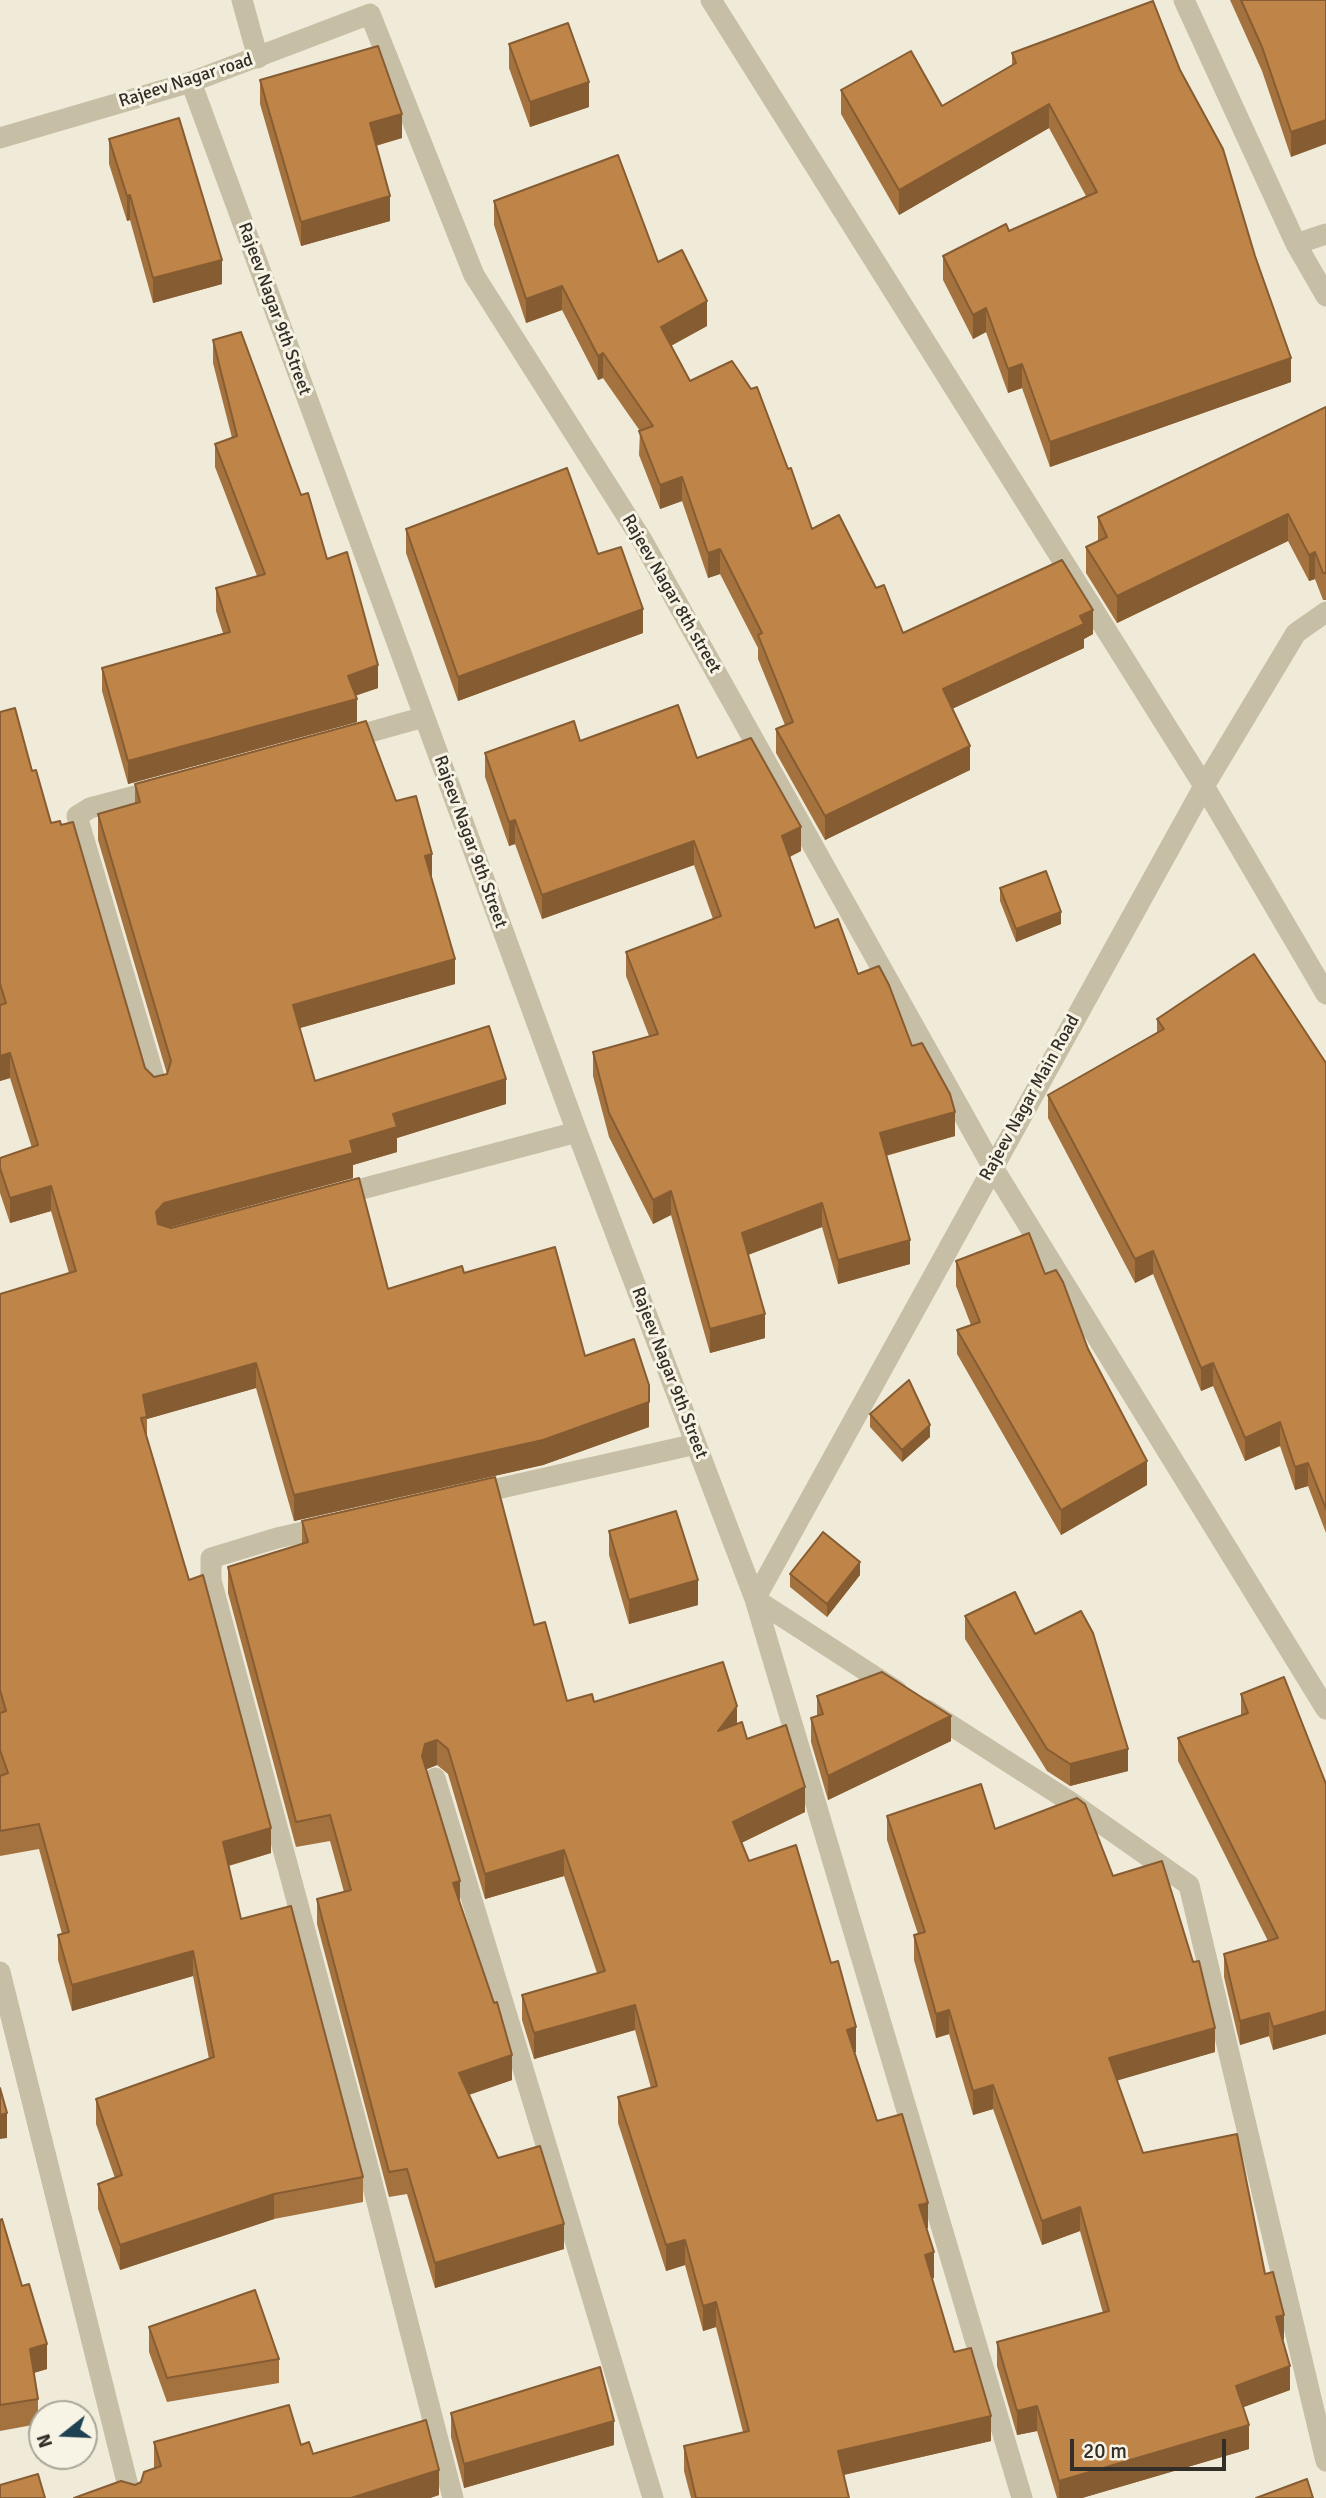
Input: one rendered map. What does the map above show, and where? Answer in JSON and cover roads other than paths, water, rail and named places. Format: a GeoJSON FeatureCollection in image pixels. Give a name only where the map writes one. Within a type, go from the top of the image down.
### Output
{"type":"FeatureCollection","features":[{"type":"Feature","properties":{"kind":"street"},"geometry":{"type":"LineString","coordinates":[[242,0],[258,58]]}},
{"type":"Feature","properties":{"kind":"street"},"geometry":{"type":"LineString","coordinates":[[711,0],[1204,786],[1326,994]]}},
{"type":"Feature","properties":{"kind":"street"},"geometry":{"type":"LineString","coordinates":[[1184,0],[1296,244],[1326,296]]}},
{"type":"Feature","properties":{"kind":"street","name":"Rajeev Nagar road"},"geometry":{"type":"LineString","coordinates":[[0,138],[191,82],[370,14]]}},
{"type":"Feature","properties":{"kind":"street","name":"Rajeev Nagar 8th street"},"geometry":{"type":"LineString","coordinates":[[370,14],[474,275],[642,540],[992,1166],[1326,1709]]}},
{"type":"Feature","properties":{"kind":"street","name":"Rajeev Nagar 9th Street"},"geometry":{"type":"LineString","coordinates":[[191,82],[577,1132],[755,1599],[1022,2498]]}},
{"type":"Feature","properties":{"kind":"street"},"geometry":{"type":"LineString","coordinates":[[1296,244],[1326,234]]}},
{"type":"Feature","properties":{"kind":"street","name":"Rajeev Nagar Main Road"},"geometry":{"type":"LineString","coordinates":[[755,1599],[1204,786],[1296,633],[1326,612]]}},
{"type":"Feature","properties":{"kind":"street"},"geometry":{"type":"LineString","coordinates":[[318,746],[424,717]]}},
{"type":"Feature","properties":{"kind":"street"},"geometry":{"type":"LineString","coordinates":[[158,1090],[77,816],[90,808],[184,783]]}},
{"type":"Feature","properties":{"kind":"street"},"geometry":{"type":"LineString","coordinates":[[313,1202],[577,1132]]}},
{"type":"Feature","properties":{"kind":"street"},"geometry":{"type":"LineString","coordinates":[[448,1500],[696,1444]]}},
{"type":"Feature","properties":{"kind":"street"},"geometry":{"type":"LineString","coordinates":[[356,1521],[277,1538],[211,1558],[211,1580],[361,2140],[453,2498]]}},
{"type":"Feature","properties":{"kind":"street"},"geometry":{"type":"LineString","coordinates":[[755,1599],[1069,1801],[1189,1885],[1326,2461]]}},
{"type":"Feature","properties":{"kind":"street"},"geometry":{"type":"LineString","coordinates":[[435,1778],[653,2498]]}},
{"type":"Feature","properties":{"kind":"street"},"geometry":{"type":"LineString","coordinates":[[0,1972],[131,2498]]}}]}
